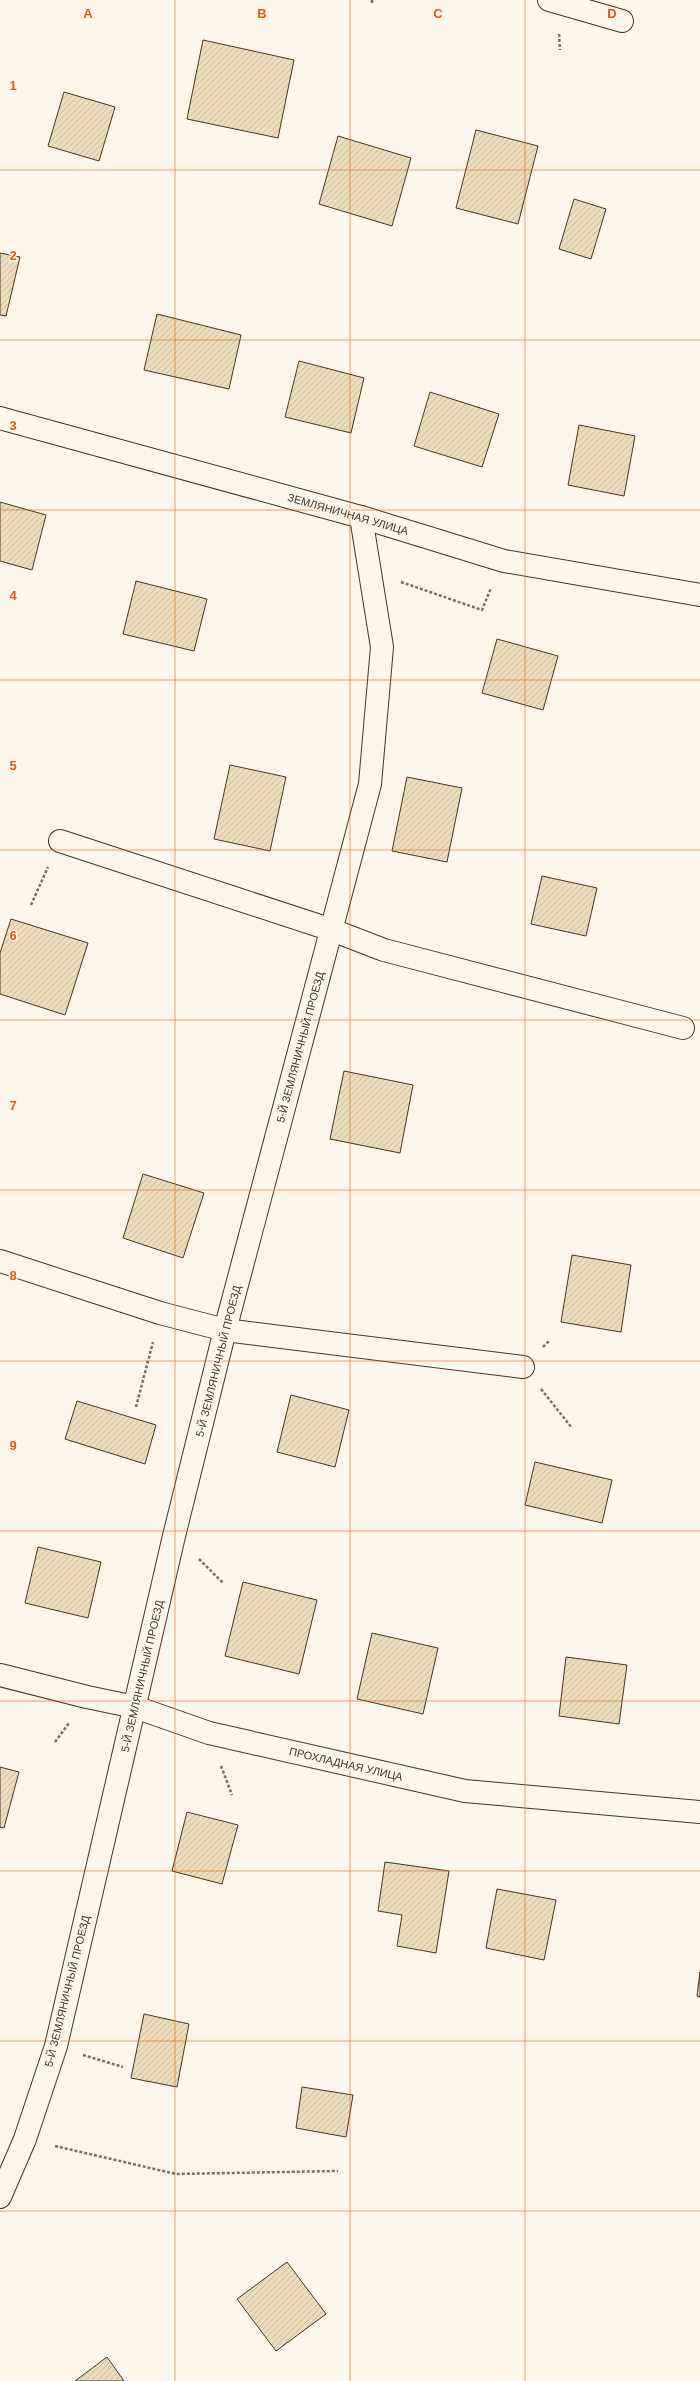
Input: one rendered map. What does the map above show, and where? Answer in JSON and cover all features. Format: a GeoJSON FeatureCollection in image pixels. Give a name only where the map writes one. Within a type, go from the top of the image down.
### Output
{"type":"FeatureCollection","features":[{"type":"Feature","properties":{"kind":"street"},"geometry":{"type":"LineString","coordinates":[[549,0],[622,21]]}},
{"type":"Feature","properties":{"kind":"street","name":"ЗЕМЛЯНИЧНАЯ УЛИЦА"},"geometry":{"type":"LineString","coordinates":[[0,418],[361,516],[504,561],[700,595]]}},
{"type":"Feature","properties":{"kind":"street","name":"5-Й ЗЕМЛЯНИЧНЫЙ ПРОЕЗД"},"geometry":{"type":"LineString","coordinates":[[0,2197],[25,2139],[56,2046],[225,1330],[370,784],[382,647],[361,516]]}},
{"type":"Feature","properties":{"kind":"street"},"geometry":{"type":"LineString","coordinates":[[60,841],[332,930],[384,950],[683,1028]]}},
{"type":"Feature","properties":{"kind":"street"},"geometry":{"type":"LineString","coordinates":[[0,1261],[160,1313],[225,1330],[523,1367]]}},
{"type":"Feature","properties":{"kind":"street","name":"ПРОХЛАДНАЯ УЛИЦА"},"geometry":{"type":"LineString","coordinates":[[0,1675],[87,1698],[135,1707],[209,1733],[465,1790],[700,1812]]}},
{"type":"Feature","properties":{"kind":"path"},"geometry":{"type":"LineString","coordinates":[[370,571],[482,610],[504,561]]}},
{"type":"Feature","properties":{"kind":"path"},"geometry":{"type":"LineString","coordinates":[[31,905],[60,841]]}},
{"type":"Feature","properties":{"kind":"path"},"geometry":{"type":"LineString","coordinates":[[136,1407],[160,1313]]}},
{"type":"Feature","properties":{"kind":"path"},"geometry":{"type":"LineString","coordinates":[[56,2046],[123,2067]]}},
{"type":"Feature","properties":{"kind":"path"},"geometry":{"type":"LineString","coordinates":[[25,2139],[176,2174],[338,2171]]}},
{"type":"Feature","properties":{"kind":"building"},"geometry":{"type":"Polygon","coordinates":[[[203,40],[294,60],[278,138],[187,119],[203,40]]]}},
{"type":"Feature","properties":{"kind":"building"},"geometry":{"type":"Polygon","coordinates":[[[64,92],[115,107],[99,161],[48,146],[64,92]]]}},
{"type":"Feature","properties":{"kind":"building"},"geometry":{"type":"Polygon","coordinates":[[[476,130],[538,146],[518,224],[456,208],[476,130]]]}},
{"type":"Feature","properties":{"kind":"building"},"geometry":{"type":"Polygon","coordinates":[[[338,136],[411,158],[392,226],[319,204],[338,136]]]}},
{"type":"Feature","properties":{"kind":"building"},"geometry":{"type":"Polygon","coordinates":[[[574,199],[606,209],[591,259],[559,249],[574,199]]]}},
{"type":"Feature","properties":{"kind":"building"},"geometry":{"type":"Polygon","coordinates":[[[0,253],[20,257],[6,316],[0,315],[0,253]]]}},
{"type":"Feature","properties":{"kind":"building"},"geometry":{"type":"Polygon","coordinates":[[[157,314],[241,335],[229,389],[144,370],[157,314]]]}},
{"type":"Feature","properties":{"kind":"building"},"geometry":{"type":"Polygon","coordinates":[[[299,361],[364,378],[351,433],[285,417],[299,361]]]}},
{"type":"Feature","properties":{"kind":"building"},"geometry":{"type":"Polygon","coordinates":[[[430,392],[499,414],[482,467],[414,446],[430,392]]]}},
{"type":"Feature","properties":{"kind":"building"},"geometry":{"type":"Polygon","coordinates":[[[579,425],[635,436],[624,496],[568,485],[579,425]]]}},
{"type":"Feature","properties":{"kind":"building"},"geometry":{"type":"Polygon","coordinates":[[[0,502],[46,515],[32,570],[0,561],[0,502]]]}},
{"type":"Feature","properties":{"kind":"building"},"geometry":{"type":"Polygon","coordinates":[[[136,581],[207,599],[194,651],[123,634],[136,581]]]}},
{"type":"Feature","properties":{"kind":"building"},"geometry":{"type":"Polygon","coordinates":[[[497,639],[558,656],[543,710],[482,693],[497,639]]]}},
{"type":"Feature","properties":{"kind":"building"},"geometry":{"type":"Polygon","coordinates":[[[230,765],[286,777],[270,851],[214,839],[230,765]]]}},
{"type":"Feature","properties":{"kind":"building"},"geometry":{"type":"Polygon","coordinates":[[[407,777],[462,788],[447,862],[392,851],[407,777]]]}},
{"type":"Feature","properties":{"kind":"building"},"geometry":{"type":"Polygon","coordinates":[[[542,876],[597,888],[586,936],[531,924],[542,876]]]}},
{"type":"Feature","properties":{"kind":"building"},"geometry":{"type":"Polygon","coordinates":[[[11,919],[88,943],[65,1015],[0,994],[0,953],[11,919]]]}},
{"type":"Feature","properties":{"kind":"building"},"geometry":{"type":"Polygon","coordinates":[[[344,1071],[413,1085],[400,1153],[330,1139],[344,1071]]]}},
{"type":"Feature","properties":{"kind":"building"},"geometry":{"type":"Polygon","coordinates":[[[143,1174],[204,1193],[183,1258],[123,1238],[143,1174]]]}},
{"type":"Feature","properties":{"kind":"building"},"geometry":{"type":"Polygon","coordinates":[[[572,1255],[631,1265],[621,1332],[561,1322],[572,1255]]]}},
{"type":"Feature","properties":{"kind":"building"},"geometry":{"type":"Polygon","coordinates":[[[291,1395],[349,1410],[335,1467],[277,1452],[291,1395]]]}},
{"type":"Feature","properties":{"kind":"building"},"geometry":{"type":"Polygon","coordinates":[[[77,1401],[156,1425],[145,1464],[65,1439],[77,1401]]]}},
{"type":"Feature","properties":{"kind":"building"},"geometry":{"type":"Polygon","coordinates":[[[535,1462],[612,1480],[602,1523],[525,1505],[535,1462]]]}},
{"type":"Feature","properties":{"kind":"building"},"geometry":{"type":"Polygon","coordinates":[[[38,1547],[101,1562],[88,1618],[25,1603],[38,1547]]]}},
{"type":"Feature","properties":{"kind":"building"},"geometry":{"type":"Polygon","coordinates":[[[243,1582],[317,1600],[299,1674],[225,1656],[243,1582]]]}},
{"type":"Feature","properties":{"kind":"building"},"geometry":{"type":"Polygon","coordinates":[[[372,1633],[438,1648],[423,1714],[357,1699],[372,1633]]]}},
{"type":"Feature","properties":{"kind":"building"},"geometry":{"type":"Polygon","coordinates":[[[566,1657],[627,1665],[619,1724],[559,1716],[566,1657]]]}},
{"type":"Feature","properties":{"kind":"building"},"geometry":{"type":"Polygon","coordinates":[[[0,1767],[19,1772],[4,1828],[0,1827],[0,1767]]]}},
{"type":"Feature","properties":{"kind":"building"},"geometry":{"type":"Polygon","coordinates":[[[187,1812],[238,1825],[222,1884],[172,1871],[187,1812]]]}},
{"type":"Feature","properties":{"kind":"building"},"geometry":{"type":"Polygon","coordinates":[[[385,1862],[449,1871],[436,1953],[397,1946],[402,1915],[378,1911],[385,1862]]]}},
{"type":"Feature","properties":{"kind":"building"},"geometry":{"type":"Polygon","coordinates":[[[497,1889],[556,1900],[544,1960],[486,1948],[497,1889]]]}},
{"type":"Feature","properties":{"kind":"building"},"geometry":{"type":"Polygon","coordinates":[[[700,1972],[700,1997],[697,1996],[700,1972]]]}},
{"type":"Feature","properties":{"kind":"building"},"geometry":{"type":"Polygon","coordinates":[[[144,2014],[189,2024],[177,2087],[131,2078],[144,2014]]]}},
{"type":"Feature","properties":{"kind":"building"},"geometry":{"type":"Polygon","coordinates":[[[302,2087],[353,2095],[346,2137],[296,2128],[302,2087]]]}},
{"type":"Feature","properties":{"kind":"building"},"geometry":{"type":"Polygon","coordinates":[[[287,2262],[326,2314],[276,2351],[237,2299],[287,2262]]]}},
{"type":"Feature","properties":{"kind":"building"},"geometry":{"type":"Polygon","coordinates":[[[107,2357],[124,2381],[75,2381],[107,2357]]]}}]}
